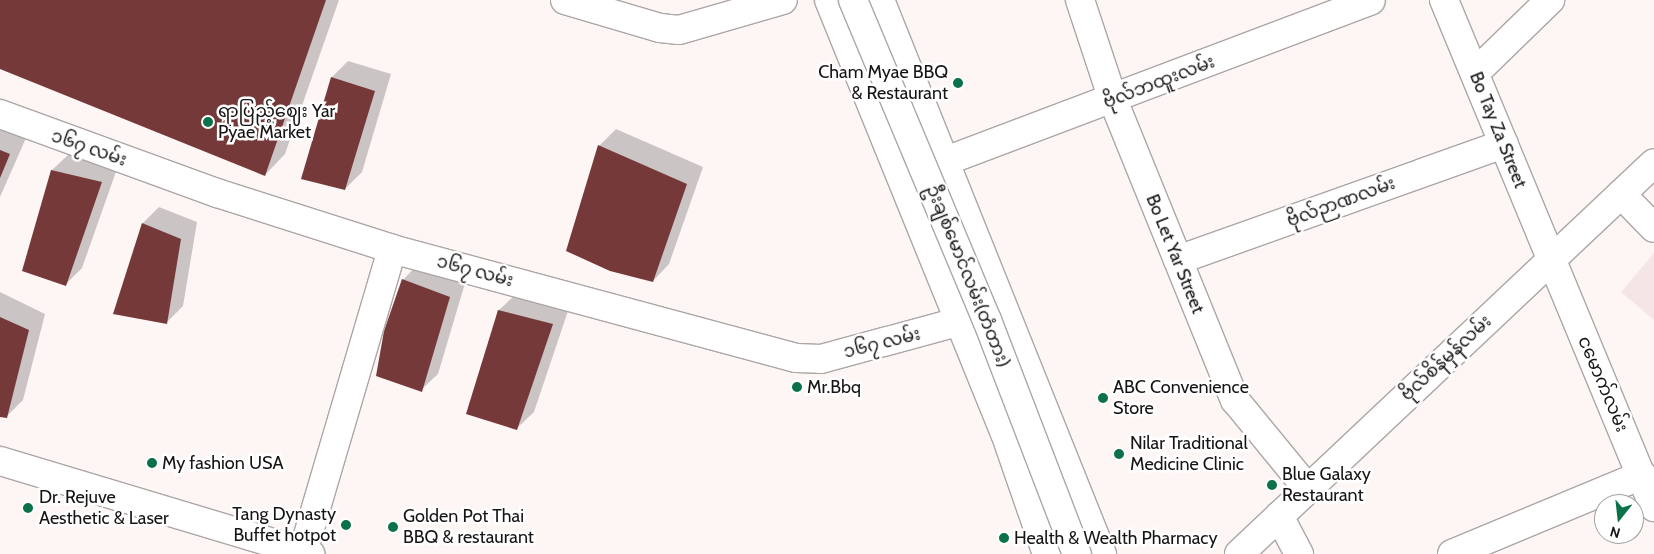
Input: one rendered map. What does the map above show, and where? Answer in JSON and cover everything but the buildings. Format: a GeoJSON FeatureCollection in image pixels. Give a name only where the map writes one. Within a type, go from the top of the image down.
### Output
{"type":"FeatureCollection","features":[{"type":"Feature","properties":{"kind":"street"},"geometry":{"type":"LineString","coordinates":[[566,0],[660,28],[679,30],[783,0]]}},
{"type":"Feature","properties":{"kind":"street"},"geometry":{"type":"LineString","coordinates":[[829,0],[849,44],[1005,433],[1047,554]]}},
{"type":"Feature","properties":{"kind":"street","name":"ဦးချစ်မောင်လမ်း(တံတား)"},"geometry":{"type":"LineString","coordinates":[[853,0],[983,311],[1077,554]]}},
{"type":"Feature","properties":{"kind":"street"},"geometry":{"type":"LineString","coordinates":[[880,0],[1102,554]]}},
{"type":"Feature","properties":{"kind":"street","name":"Bo Let Yar Street"},"geometry":{"type":"LineString","coordinates":[[1080,0],[1113,100],[1234,400],[1307,488]]}},
{"type":"Feature","properties":{"kind":"street","name":"ဗိုလ်ဘထူးလမ်း"},"geometry":{"type":"LineString","coordinates":[[946,161],[1113,100],[1371,0]]}},
{"type":"Feature","properties":{"kind":"street","name":"Bo Tay Za Street"},"geometry":{"type":"LineString","coordinates":[[1444,0],[1551,261]]}},
{"type":"Feature","properties":{"kind":"street"},"geometry":{"type":"LineString","coordinates":[[1475,73],[1550,0]]}},
{"type":"Feature","properties":{"kind":"street"},"geometry":{"type":"LineString","coordinates":[[849,44],[891,27]]}},
{"type":"Feature","properties":{"kind":"street","name":"၁၆၇ လမ်း"},"geometry":{"type":"LineString","coordinates":[[0,114],[217,193],[392,249],[796,358],[821,359],[960,323],[1004,308]]}},
{"type":"Feature","properties":{"kind":"street","name":"ဗိုလ်ဉာဏလမ်း"},"geometry":{"type":"LineString","coordinates":[[1178,260],[1504,144]]}},
{"type":"Feature","properties":{"kind":"street","name":"ဗိုလ်စိန်မှန်လမ်း"},"geometry":{"type":"LineString","coordinates":[[1239,554],[1654,162]]}},
{"type":"Feature","properties":{"kind":"street"},"geometry":{"type":"LineString","coordinates":[[1621,194],[1654,228]]}},
{"type":"Feature","properties":{"kind":"street"},"geometry":{"type":"LineString","coordinates":[[0,462],[306,553],[392,249]]}},
{"type":"Feature","properties":{"kind":"street","name":"ငမောက်လမ်း"},"geometry":{"type":"LineString","coordinates":[[1551,261],[1654,507]]}},
{"type":"Feature","properties":{"kind":"street"},"geometry":{"type":"LineString","coordinates":[[1005,433],[1047,418]]}},
{"type":"Feature","properties":{"kind":"street"},"geometry":{"type":"LineString","coordinates":[[1452,554],[1642,475]]}},
{"type":"Feature","properties":{"kind":"street"},"geometry":{"type":"LineString","coordinates":[[1279,516],[1299,554]]}},
{"type":"Feature","properties":{"kind":"shaded area"},"geometry":{"type":"Polygon","coordinates":[[[1654,253],[1654,320],[1621,292],[1654,253]]]}},
{"type":"Feature","properties":{"kind":"place","name":"Cham Myae BBQ & Restaurant"},"geometry":{"type":"Point","coordinates":[958,83]}},
{"type":"Feature","properties":{"kind":"place","name":"ရာပြည့်ဈေး Yar Pyae Market"},"geometry":{"type":"Point","coordinates":[208,122]}},
{"type":"Feature","properties":{"kind":"place","name":"Mr.Bbq"},"geometry":{"type":"Point","coordinates":[797,387]}},
{"type":"Feature","properties":{"kind":"place","name":"ABC Convenience Store"},"geometry":{"type":"Point","coordinates":[1103,398]}},
{"type":"Feature","properties":{"kind":"place","name":"Nilar Traditional Medicine Clinic"},"geometry":{"type":"Point","coordinates":[1119,454]}},
{"type":"Feature","properties":{"kind":"place","name":"My fashion USA"},"geometry":{"type":"Point","coordinates":[152,463]}},
{"type":"Feature","properties":{"kind":"place","name":"Blue Galaxy Restaurant"},"geometry":{"type":"Point","coordinates":[1272,485]}},
{"type":"Feature","properties":{"kind":"place","name":"Dr. Rejuve Aesthetic & Laser"},"geometry":{"type":"Point","coordinates":[28,508]}},
{"type":"Feature","properties":{"kind":"place","name":"Tang Dynasty Buffet hotpot"},"geometry":{"type":"Point","coordinates":[346,525]}},
{"type":"Feature","properties":{"kind":"place","name":"Golden Pot Thai BBQ & restaurant"},"geometry":{"type":"Point","coordinates":[393,527]}},
{"type":"Feature","properties":{"kind":"place","name":"Health & Wealth Pharmacy"},"geometry":{"type":"Point","coordinates":[1004,538]}}]}
